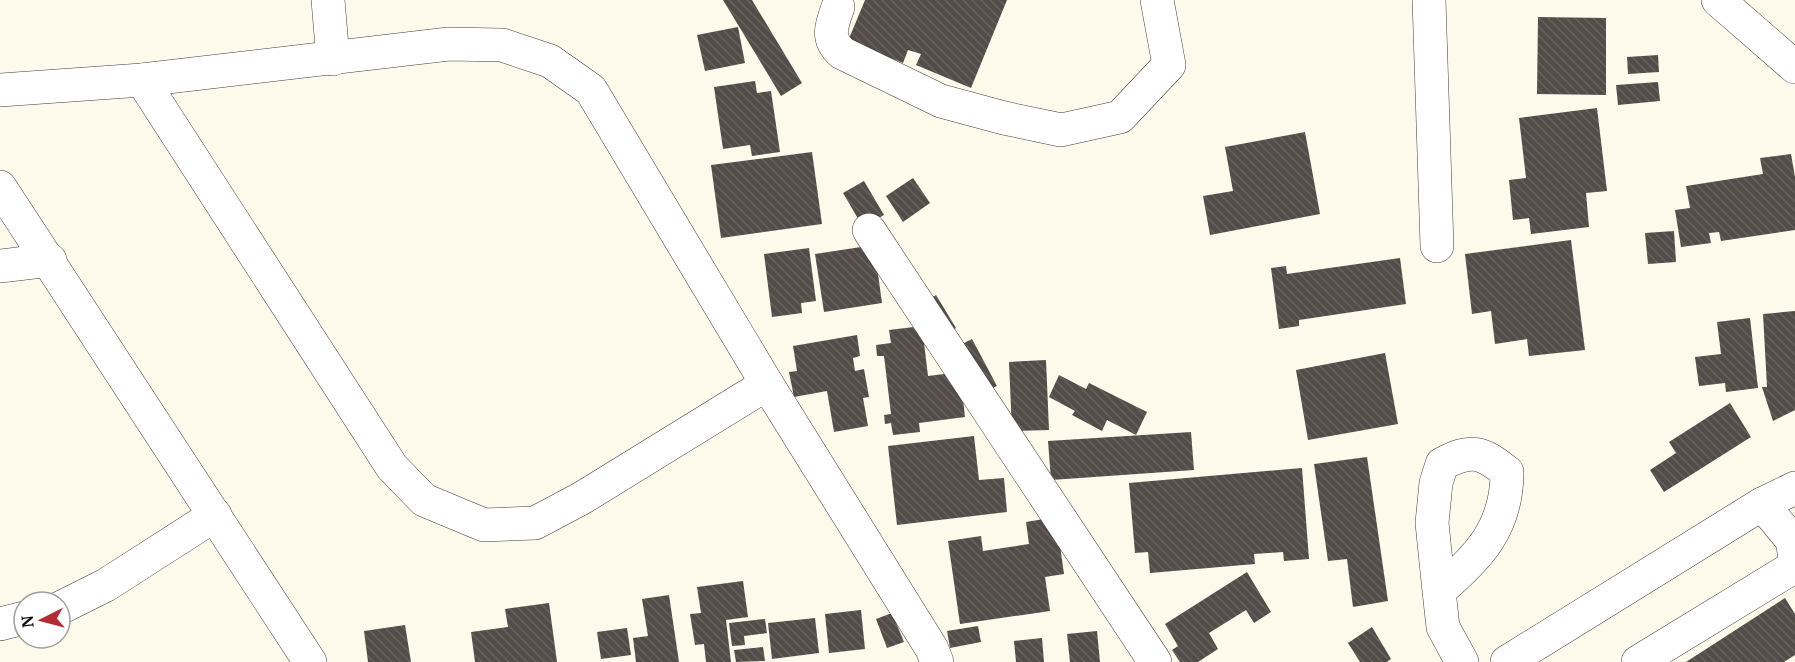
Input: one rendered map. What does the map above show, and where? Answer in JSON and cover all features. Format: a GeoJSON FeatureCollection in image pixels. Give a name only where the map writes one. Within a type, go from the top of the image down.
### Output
{"type":"FeatureCollection","features":[{"type":"Feature","properties":{"kind":"street"},"geometry":{"type":"LineString","coordinates":[[328,0],[333,59]]}},
{"type":"Feature","properties":{"kind":"street"},"geometry":{"type":"LineString","coordinates":[[838,7],[830,30],[832,45],[842,53],[941,100],[1004,118],[1061,130],[1120,117],[1169,65],[1157,0]]}},
{"type":"Feature","properties":{"kind":"street"},"geometry":{"type":"LineString","coordinates":[[1429,0],[1437,246]]}},
{"type":"Feature","properties":{"kind":"street"},"geometry":{"type":"LineString","coordinates":[[1719,0],[1795,67]]}},
{"type":"Feature","properties":{"kind":"street"},"geometry":{"type":"LineString","coordinates":[[0,90],[142,80],[449,44],[502,45],[550,61],[591,90],[767,384],[932,649],[937,662]]}},
{"type":"Feature","properties":{"kind":"street"},"geometry":{"type":"LineString","coordinates":[[142,80],[392,468],[424,500],[484,525],[536,523],[582,498],[767,384]]}},
{"type":"Feature","properties":{"kind":"street"},"geometry":{"type":"LineString","coordinates":[[0,187],[50,260],[305,660]]}},
{"type":"Feature","properties":{"kind":"street"},"geometry":{"type":"LineString","coordinates":[[869,230],[1155,662]]}},
{"type":"Feature","properties":{"kind":"street"},"geometry":{"type":"LineString","coordinates":[[0,266],[50,260]]}},
{"type":"Feature","properties":{"kind":"street"},"geometry":{"type":"LineString","coordinates":[[1507,662],[1762,504],[1795,488]]}},
{"type":"Feature","properties":{"kind":"street"},"geometry":{"type":"LineString","coordinates":[[1638,662],[1792,568],[1795,558],[1792,540],[1762,504]]}},
{"type":"Feature","properties":{"kind":"street"},"geometry":{"type":"LineString","coordinates":[[72,602],[106,585],[215,516]]}},
{"type":"Feature","properties":{"kind":"street"},"geometry":{"type":"LineString","coordinates":[[1438,591],[1443,627],[1461,662]]}},
{"type":"Feature","properties":{"kind":"building"},"geometry":{"type":"Polygon","coordinates":[[[723,0],[752,0],[802,83],[781,96],[723,0]]]}},
{"type":"Feature","properties":{"kind":"building"},"geometry":{"type":"Polygon","coordinates":[[[865,0],[1007,0],[971,88],[916,65],[921,54],[908,50],[903,63],[848,41],[865,0]]]}},
{"type":"Feature","properties":{"kind":"building"},"geometry":{"type":"Polygon","coordinates":[[[1538,17],[1606,18],[1606,95],[1537,94],[1538,17]]]}},
{"type":"Feature","properties":{"kind":"building"},"geometry":{"type":"Polygon","coordinates":[[[738,27],[745,63],[705,71],[697,35],[738,27]]]}},
{"type":"Feature","properties":{"kind":"building"},"geometry":{"type":"Polygon","coordinates":[[[1658,55],[1659,72],[1628,74],[1627,57],[1658,55]]]}},
{"type":"Feature","properties":{"kind":"building"},"geometry":{"type":"Polygon","coordinates":[[[755,81],[757,93],[771,91],[780,152],[752,156],[750,145],[723,149],[714,87],[755,81]]]}},
{"type":"Feature","properties":{"kind":"building"},"geometry":{"type":"Polygon","coordinates":[[[1658,82],[1660,101],[1618,105],[1616,85],[1658,82]]]}},
{"type":"Feature","properties":{"kind":"building"},"geometry":{"type":"Polygon","coordinates":[[[1597,108],[1607,191],[1586,193],[1589,227],[1531,234],[1529,218],[1513,220],[1509,180],[1526,178],[1519,118],[1597,108]]]}},
{"type":"Feature","properties":{"kind":"building"},"geometry":{"type":"Polygon","coordinates":[[[1305,132],[1320,214],[1210,235],[1203,196],[1233,191],[1225,147],[1305,132]]]}},
{"type":"Feature","properties":{"kind":"building"},"geometry":{"type":"Polygon","coordinates":[[[812,152],[822,224],[721,238],[711,165],[812,152]]]}},
{"type":"Feature","properties":{"kind":"building"},"geometry":{"type":"Polygon","coordinates":[[[1791,154],[1795,177],[1795,230],[1721,241],[1719,232],[1709,233],[1711,243],[1681,247],[1675,210],[1690,208],[1686,186],[1763,174],[1760,158],[1791,154]]]}},
{"type":"Feature","properties":{"kind":"building"},"geometry":{"type":"Polygon","coordinates":[[[913,178],[930,203],[903,222],[886,196],[913,178]]]}},
{"type":"Feature","properties":{"kind":"building"},"geometry":{"type":"Polygon","coordinates":[[[864,181],[884,215],[863,227],[843,193],[864,181]]]}},
{"type":"Feature","properties":{"kind":"building"},"geometry":{"type":"Polygon","coordinates":[[[1674,231],[1676,262],[1648,264],[1645,233],[1674,231]]]}},
{"type":"Feature","properties":{"kind":"building"},"geometry":{"type":"Polygon","coordinates":[[[1571,240],[1585,350],[1529,356],[1527,339],[1495,344],[1491,311],[1472,314],[1465,254],[1571,240]]]}},
{"type":"Feature","properties":{"kind":"building"},"geometry":{"type":"Polygon","coordinates":[[[874,245],[882,303],[824,312],[815,254],[874,245]]]}},
{"type":"Feature","properties":{"kind":"building"},"geometry":{"type":"Polygon","coordinates":[[[809,248],[816,301],[801,303],[802,313],[772,317],[764,254],[809,248]]]}},
{"type":"Feature","properties":{"kind":"building"},"geometry":{"type":"Polygon","coordinates":[[[1400,258],[1406,304],[1299,320],[1299,326],[1279,329],[1271,268],[1286,266],[1287,274],[1400,258]]]}},
{"type":"Feature","properties":{"kind":"building"},"geometry":{"type":"Polygon","coordinates":[[[936,295],[956,328],[942,337],[921,304],[936,295]]]}},
{"type":"Feature","properties":{"kind":"building"},"geometry":{"type":"Polygon","coordinates":[[[1795,311],[1795,410],[1773,421],[1762,387],[1767,387],[1763,314],[1795,311]]]}},
{"type":"Feature","properties":{"kind":"building"},"geometry":{"type":"Polygon","coordinates":[[[1750,318],[1758,388],[1726,392],[1725,383],[1699,386],[1695,357],[1721,354],[1717,322],[1750,318]]]}},
{"type":"Feature","properties":{"kind":"building"},"geometry":{"type":"Polygon","coordinates":[[[922,326],[928,376],[960,372],[965,417],[919,423],[920,432],[893,435],[891,423],[885,424],[884,415],[891,414],[884,356],[877,356],[876,345],[891,343],[889,330],[922,326]]]}},
{"type":"Feature","properties":{"kind":"building"},"geometry":{"type":"Polygon","coordinates":[[[857,335],[860,356],[853,358],[855,371],[864,369],[869,397],[863,398],[868,426],[834,432],[827,391],[794,397],[789,372],[797,371],[793,346],[857,335]]]}},
{"type":"Feature","properties":{"kind":"building"},"geometry":{"type":"Polygon","coordinates":[[[972,339],[997,386],[982,393],[958,346],[972,339]]]}},
{"type":"Feature","properties":{"kind":"building"},"geometry":{"type":"Polygon","coordinates":[[[1385,353],[1398,424],[1308,440],[1296,370],[1385,353]]]}},
{"type":"Feature","properties":{"kind":"building"},"geometry":{"type":"Polygon","coordinates":[[[1046,360],[1049,430],[1012,431],[1009,362],[1046,360]]]}},
{"type":"Feature","properties":{"kind":"building"},"geometry":{"type":"Polygon","coordinates":[[[1059,375],[1086,389],[1089,383],[1147,412],[1136,435],[1107,420],[1102,431],[1072,415],[1075,411],[1049,397],[1059,375]]]}},
{"type":"Feature","properties":{"kind":"building"},"geometry":{"type":"Polygon","coordinates":[[[1730,403],[1751,437],[1664,492],[1650,470],[1676,453],[1669,442],[1730,403]]]}},
{"type":"Feature","properties":{"kind":"building"},"geometry":{"type":"Polygon","coordinates":[[[1191,432],[1194,470],[1051,480],[1048,441],[1191,432]]]}},
{"type":"Feature","properties":{"kind":"building"},"geometry":{"type":"Polygon","coordinates":[[[974,436],[979,480],[1004,478],[1007,512],[897,525],[888,446],[974,436]]]}},
{"type":"Feature","properties":{"kind":"building"},"geometry":{"type":"Polygon","coordinates":[[[1367,457],[1388,601],[1353,607],[1347,559],[1328,561],[1314,464],[1367,457]]]}},
{"type":"Feature","properties":{"kind":"building"},"geometry":{"type":"Polygon","coordinates":[[[1302,468],[1309,559],[1284,561],[1283,552],[1254,554],[1255,564],[1150,573],[1148,552],[1135,553],[1129,483],[1302,468]]]}},
{"type":"Feature","properties":{"kind":"building"},"geometry":{"type":"Polygon","coordinates":[[[1056,517],[1064,574],[1045,577],[1050,611],[960,624],[948,541],[981,536],[983,551],[1029,544],[1026,522],[1056,517]]]}},
{"type":"Feature","properties":{"kind":"building"},"geometry":{"type":"Polygon","coordinates":[[[1247,572],[1271,612],[1254,623],[1246,610],[1209,633],[1218,649],[1198,662],[1180,662],[1172,650],[1178,646],[1165,624],[1247,572]]]}},
{"type":"Feature","properties":{"kind":"building"},"geometry":{"type":"Polygon","coordinates":[[[743,581],[748,617],[726,620],[731,662],[706,662],[704,644],[695,645],[690,614],[701,613],[697,587],[743,581]]]}},
{"type":"Feature","properties":{"kind":"building"},"geometry":{"type":"Polygon","coordinates":[[[669,595],[679,662],[636,662],[633,638],[648,636],[642,599],[669,595]]]}},
{"type":"Feature","properties":{"kind":"building"},"geometry":{"type":"Polygon","coordinates":[[[1785,598],[1795,614],[1795,655],[1784,662],[1686,662],[1785,598]]]}},
{"type":"Feature","properties":{"kind":"building"},"geometry":{"type":"Polygon","coordinates":[[[549,603],[557,662],[475,662],[471,632],[508,627],[505,609],[549,603]]]}},
{"type":"Feature","properties":{"kind":"building"},"geometry":{"type":"Polygon","coordinates":[[[861,610],[865,649],[829,653],[825,614],[861,610]]]}},
{"type":"Feature","properties":{"kind":"building"},"geometry":{"type":"Polygon","coordinates":[[[892,613],[904,642],[887,648],[876,619],[892,613]]]}},
{"type":"Feature","properties":{"kind":"building"},"geometry":{"type":"Polygon","coordinates":[[[815,618],[819,653],[772,659],[768,623],[815,618]]]}},
{"type":"Feature","properties":{"kind":"building"},"geometry":{"type":"Polygon","coordinates":[[[765,619],[767,633],[744,636],[745,645],[732,646],[729,623],[765,619]]]}},
{"type":"Feature","properties":{"kind":"building"},"geometry":{"type":"Polygon","coordinates":[[[405,625],[411,662],[368,662],[364,631],[405,625]]]}},
{"type":"Feature","properties":{"kind":"building"},"geometry":{"type":"Polygon","coordinates":[[[978,626],[981,642],[950,648],[947,631],[978,626]]]}},
{"type":"Feature","properties":{"kind":"building"},"geometry":{"type":"Polygon","coordinates":[[[1372,627],[1391,659],[1387,662],[1360,662],[1348,643],[1372,627]]]}},
{"type":"Feature","properties":{"kind":"building"},"geometry":{"type":"Polygon","coordinates":[[[627,628],[631,655],[601,659],[597,632],[627,628]]]}},
{"type":"Feature","properties":{"kind":"building"},"geometry":{"type":"Polygon","coordinates":[[[1097,631],[1100,662],[1070,662],[1067,634],[1097,631]]]}},
{"type":"Feature","properties":{"kind":"building"},"geometry":{"type":"Polygon","coordinates":[[[1042,638],[1044,662],[1016,662],[1014,641],[1042,638]]]}},
{"type":"Feature","properties":{"kind":"building"},"geometry":{"type":"Polygon","coordinates":[[[763,647],[765,661],[736,662],[734,650],[763,647]]]}}]}
